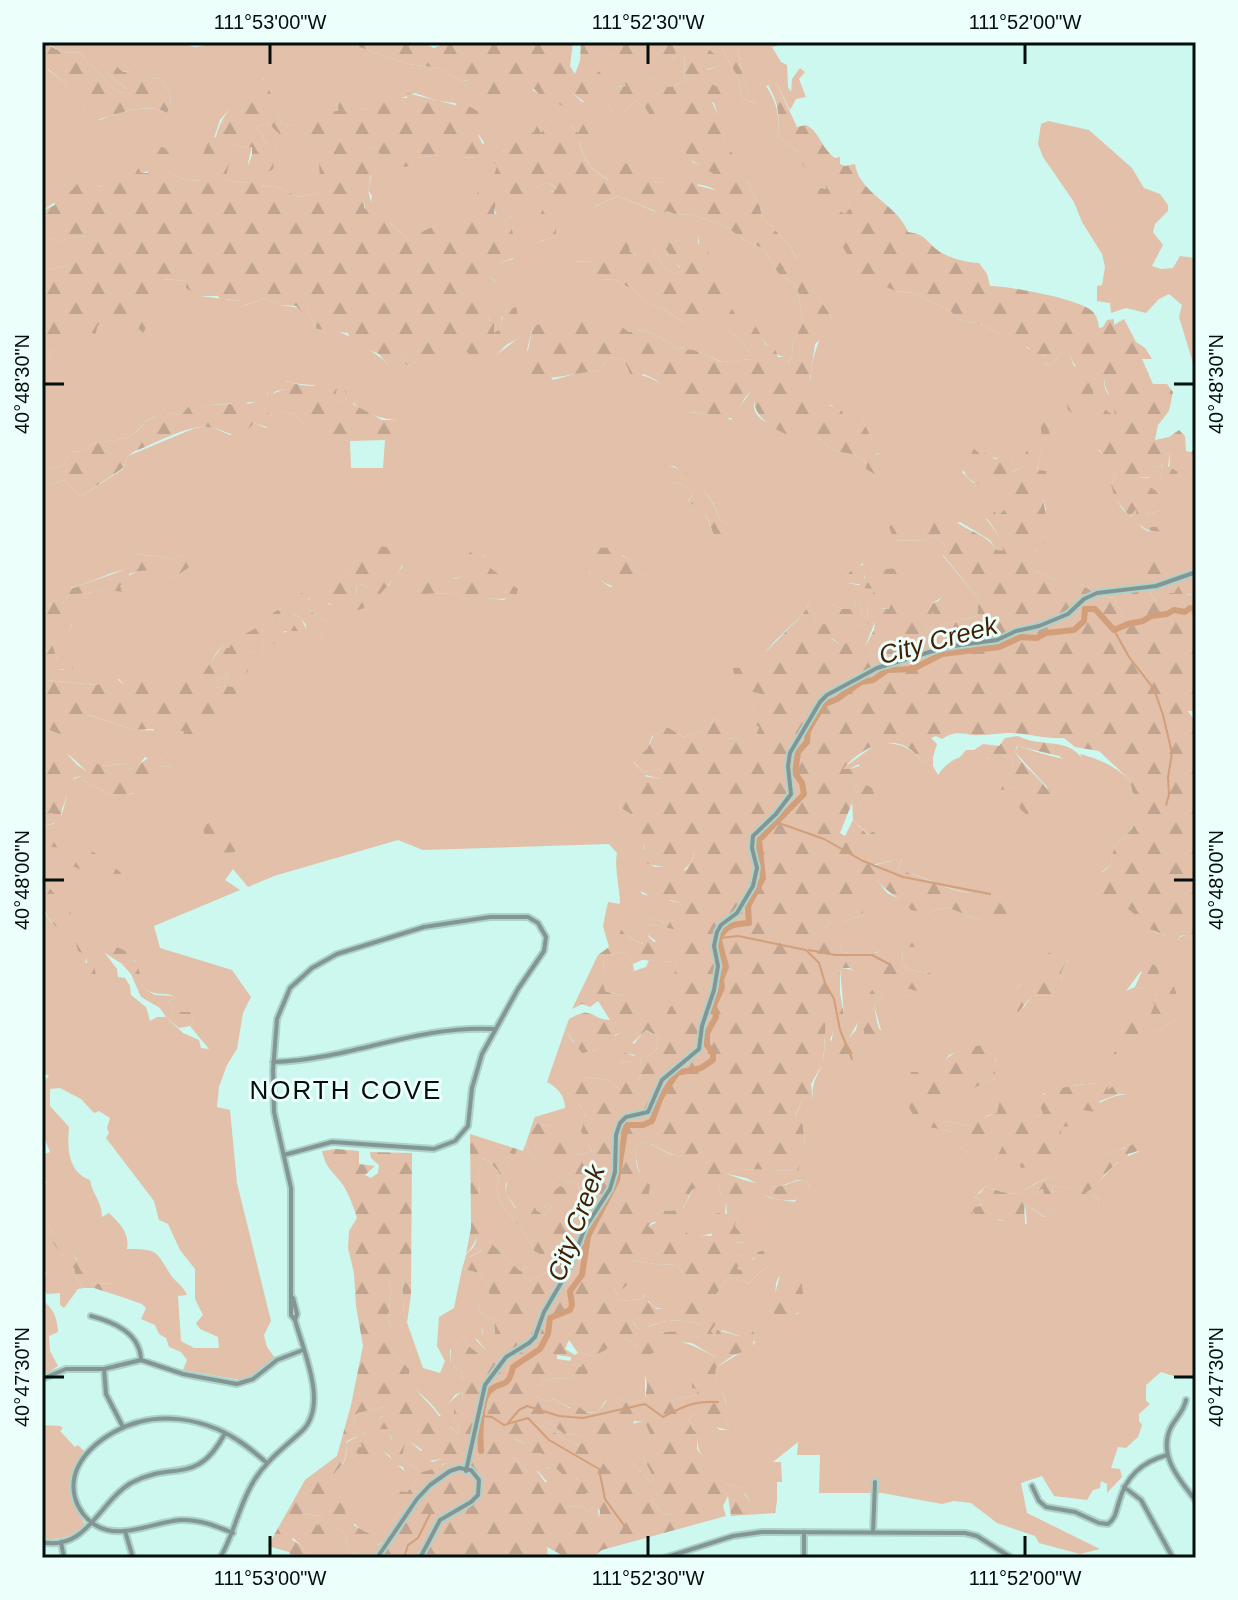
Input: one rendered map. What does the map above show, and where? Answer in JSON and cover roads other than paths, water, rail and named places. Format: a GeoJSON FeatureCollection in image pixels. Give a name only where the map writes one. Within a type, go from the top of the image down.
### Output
{"type":"FeatureCollection","features":[{"type":"Feature","properties":{"kind":"street"},"geometry":{"type":"LineString","coordinates":[[466,1469],[485,1385],[503,1360],[535,1337],[544,1312],[568,1271],[585,1228],[610,1189],[616,1166],[618,1125],[626,1117],[648,1112],[662,1080],[699,1049],[718,966],[714,946],[717,932],[737,913],[753,886],[757,868],[752,848],[753,836],[791,794],[789,756],[820,702],[827,695],[877,668],[946,647],[997,640],[1068,614],[1093,595],[1156,586],[1196,572]]}},
{"type":"Feature","properties":{"kind":"street"},"geometry":{"type":"LineString","coordinates":[[220,1558],[233,1533],[247,1492],[267,1463],[303,1430],[313,1412],[314,1393],[295,1320],[291,1315],[291,1188],[274,1112],[273,1062],[282,1003],[297,980],[321,962],[358,946],[460,920],[522,916],[533,919],[542,927],[546,937],[544,951],[494,1029],[476,1070],[470,1120],[455,1141],[434,1149],[332,1142],[284,1155]]}},
{"type":"Feature","properties":{"kind":"street"},"geometry":{"type":"LineString","coordinates":[[273,1062],[323,1058],[428,1032],[494,1029]]}},
{"type":"Feature","properties":{"kind":"street"},"geometry":{"type":"LineString","coordinates":[[91,1316],[122,1328],[137,1343],[141,1360]]}},
{"type":"Feature","properties":{"kind":"street"},"geometry":{"type":"LineString","coordinates":[[42,1379],[66,1369],[104,1369],[141,1360],[178,1372],[237,1384],[253,1379],[277,1360],[303,1350]]}},
{"type":"Feature","properties":{"kind":"street"},"geometry":{"type":"LineString","coordinates":[[104,1369],[106,1394],[123,1427]]}},
{"type":"Feature","properties":{"kind":"street"},"geometry":{"type":"LineString","coordinates":[[1186,1400],[1169,1433],[1167,1455],[1173,1470],[1196,1501]]}},
{"type":"Feature","properties":{"kind":"street"},"geometry":{"type":"LineString","coordinates":[[233,1533],[210,1524],[184,1520],[110,1531],[92,1523],[79,1508],[73,1489],[78,1466],[99,1442],[123,1427],[144,1420],[169,1419],[195,1422],[225,1433],[267,1463]]}},
{"type":"Feature","properties":{"kind":"street"},"geometry":{"type":"LineString","coordinates":[[42,1542],[76,1538],[118,1493],[133,1482],[191,1468],[206,1461],[225,1433]]}},
{"type":"Feature","properties":{"kind":"street"},"geometry":{"type":"LineString","coordinates":[[1032,1486],[1039,1501],[1046,1507],[1075,1512],[1105,1524],[1114,1519],[1124,1487],[1140,1468],[1167,1455]]}},
{"type":"Feature","properties":{"kind":"street"},"geometry":{"type":"LineString","coordinates":[[377,1558],[421,1494],[450,1471],[466,1469],[478,1477],[478,1495],[437,1522],[420,1558]]}},
{"type":"Feature","properties":{"kind":"street"},"geometry":{"type":"LineString","coordinates":[[873,1533],[875,1482]]}},
{"type":"Feature","properties":{"kind":"street"},"geometry":{"type":"LineString","coordinates":[[1124,1487],[1141,1500],[1173,1558]]}},
{"type":"Feature","properties":{"kind":"street"},"geometry":{"type":"LineString","coordinates":[[125,1531],[133,1558]]}},
{"type":"Feature","properties":{"kind":"street"},"geometry":{"type":"LineString","coordinates":[[804,1532],[804,1558]]}},
{"type":"Feature","properties":{"kind":"street"},"geometry":{"type":"LineString","coordinates":[[664,1558],[739,1534],[804,1532],[969,1533],[1012,1558]]}},
{"type":"Feature","properties":{"kind":"street"},"geometry":{"type":"LineString","coordinates":[[61,1542],[64,1558]]}},
{"type":"Feature","properties":{"kind":"waterway","name":"City Creek"},"geometry":{"type":"LineString","coordinates":[[481,1451],[482,1413],[488,1393],[506,1383],[513,1367],[540,1349],[548,1334],[550,1318],[570,1310],[570,1291],[582,1275],[588,1236],[617,1180],[626,1125],[643,1125],[652,1121],[661,1097],[677,1073],[701,1068],[713,1060],[713,1053],[707,1045],[707,1033],[716,1017],[714,1005],[722,988],[721,979],[726,967],[719,940],[731,926],[749,923],[748,906],[763,878],[759,840],[804,794],[802,783],[795,773],[798,752],[807,742],[808,731],[823,705],[887,670],[913,669],[942,654],[999,647],[1021,637],[1037,638],[1046,633],[1074,630],[1084,621],[1085,609],[1095,609],[1114,630],[1174,610],[1185,612],[1190,608],[1196,609]]}},
{"type":"Feature","properties":{"kind":"waterway"},"geometry":{"type":"LineString","coordinates":[[1114,630],[1129,657],[1154,689],[1163,715],[1172,753],[1166,805]]}},
{"type":"Feature","properties":{"kind":"waterway"},"geometry":{"type":"LineString","coordinates":[[776,822],[824,839],[863,861],[903,877],[990,894]]}},
{"type":"Feature","properties":{"kind":"waterway"},"geometry":{"type":"LineString","coordinates":[[720,938],[738,936],[806,950],[819,963],[834,999],[840,1030],[852,1059]]}},
{"type":"Feature","properties":{"kind":"waterway"},"geometry":{"type":"LineString","coordinates":[[809,950],[835,955],[872,955],[889,964]]}},
{"type":"Feature","properties":{"kind":"waterway"},"geometry":{"type":"LineString","coordinates":[[508,1423],[527,1406],[559,1416],[583,1418],[645,1404],[663,1417],[695,1403],[718,1402]]}},
{"type":"Feature","properties":{"kind":"waterway"},"geometry":{"type":"LineString","coordinates":[[483,1416],[492,1417],[504,1425],[528,1418],[549,1440],[599,1469],[605,1499],[626,1528]]}},
{"type":"Feature","properties":{"kind":"waterway","name":"City Creek"},"geometry":{"type":"LineString","coordinates":[[404,1558],[408,1545],[418,1538],[430,1514]]}},
{"type":"Feature","properties":{"kind":"district","name":"NORTH COVE"},"geometry":{"type":"Point","coordinates":[346,1090]}}]}
